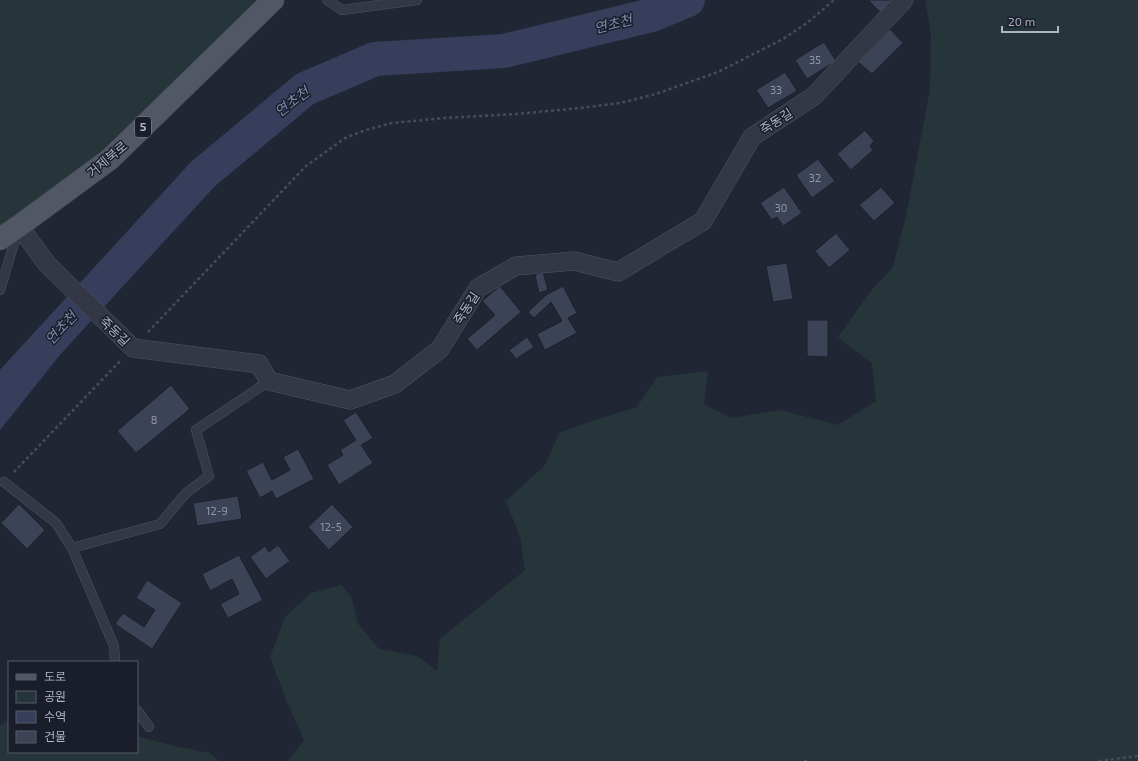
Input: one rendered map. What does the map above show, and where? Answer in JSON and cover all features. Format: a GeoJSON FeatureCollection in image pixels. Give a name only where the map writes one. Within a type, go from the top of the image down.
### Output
{"type":"FeatureCollection","features":[{"type":"Feature","properties":{"kind":"main road","name":"거제북로"},"geometry":{"type":"LineString","coordinates":[[0,239],[110,159],[273,0]]}},
{"type":"Feature","properties":{"kind":"street","name":"죽동길"},"geometry":{"type":"LineString","coordinates":[[19,226],[47,264],[129,345],[259,364],[269,381],[350,400],[395,384],[440,349],[478,288],[516,266],[574,261],[618,272],[703,221],[752,137],[814,96],[904,0]]}},
{"type":"Feature","properties":{"kind":"lane"},"geometry":{"type":"LineString","coordinates":[[327,0],[342,10],[417,0]]}},
{"type":"Feature","properties":{"kind":"lane"},"geometry":{"type":"LineString","coordinates":[[0,290],[19,226]]}},
{"type":"Feature","properties":{"kind":"lane"},"geometry":{"type":"LineString","coordinates":[[72,548],[160,524],[186,493],[209,476],[196,430],[269,381]]}},
{"type":"Feature","properties":{"kind":"lane"},"geometry":{"type":"LineString","coordinates":[[4,482],[56,523],[72,548],[114,646],[115,661]]}},
{"type":"Feature","properties":{"kind":"lane"},"geometry":{"type":"LineString","coordinates":[[138,711],[149,727]]}},
{"type":"Feature","properties":{"kind":"path"},"geometry":{"type":"LineString","coordinates":[[4,482],[129,345],[306,166],[345,138],[366,130],[392,123],[581,108],[620,103],[656,94],[718,72],[783,38],[807,23],[834,0]]}},
{"type":"Feature","properties":{"kind":"path"},"geometry":{"type":"LineString","coordinates":[[1099,761],[1138,756]]}},
{"type":"Feature","properties":{"kind":"green space"},"geometry":{"type":"Polygon","coordinates":[[[0,0],[270,0],[255,17],[0,242],[0,0]]]}},
{"type":"Feature","properties":{"kind":"green space"},"geometry":{"type":"Polygon","coordinates":[[[925,0],[1138,0],[1138,761],[288,761],[304,740],[287,702],[270,657],[285,617],[311,593],[341,585],[351,596],[358,624],[379,649],[417,656],[437,671],[440,639],[525,570],[520,537],[506,501],[545,465],[559,433],[637,407],[657,377],[708,371],[704,404],[731,418],[780,410],[838,425],[876,401],[872,364],[838,337],[871,291],[893,267],[906,216],[930,90],[931,34],[925,0]]]}},
{"type":"Feature","properties":{"kind":"green space"},"geometry":{"type":"Polygon","coordinates":[[[8,721],[8,753],[138,753],[138,736],[174,746],[210,753],[219,761],[0,761],[0,725],[8,721]]]}},
{"type":"Feature","properties":{"kind":"water"},"geometry":{"type":"Polygon","coordinates":[[[86,286],[103,301],[0,430],[0,371],[86,286]]]}},
{"type":"Feature","properties":{"kind":"building"},"geometry":{"type":"Polygon","coordinates":[[[868,0],[892,0],[880,12],[868,0]]]}},
{"type":"Feature","properties":{"kind":"building"},"geometry":{"type":"Polygon","coordinates":[[[890,29],[903,43],[872,74],[858,62],[890,29]]]}},
{"type":"Feature","properties":{"kind":"building"},"geometry":{"type":"Polygon","coordinates":[[[824,42],[836,61],[807,79],[795,60],[824,42]]]}},
{"type":"Feature","properties":{"kind":"building"},"geometry":{"type":"Polygon","coordinates":[[[785,72],[797,91],[768,108],[756,90],[785,72]]]}},
{"type":"Feature","properties":{"kind":"building"},"geometry":{"type":"Polygon","coordinates":[[[865,130],[874,141],[870,146],[873,150],[851,170],[837,154],[865,130]]]}},
{"type":"Feature","properties":{"kind":"building"},"geometry":{"type":"Polygon","coordinates":[[[818,159],[835,181],[812,198],[796,175],[818,159]]]}},
{"type":"Feature","properties":{"kind":"building"},"geometry":{"type":"Polygon","coordinates":[[[784,187],[802,213],[783,226],[777,217],[772,220],[760,203],[784,187]]]}},
{"type":"Feature","properties":{"kind":"building"},"geometry":{"type":"Polygon","coordinates":[[[881,187],[895,203],[874,221],[859,205],[881,187]]]}},
{"type":"Feature","properties":{"kind":"building"},"geometry":{"type":"Polygon","coordinates":[[[836,233],[850,250],[829,268],[815,251],[836,233]]]}},
{"type":"Feature","properties":{"kind":"building"},"geometry":{"type":"Polygon","coordinates":[[[787,263],[793,299],[773,302],[766,266],[787,263]]]}},
{"type":"Feature","properties":{"kind":"building"},"geometry":{"type":"Polygon","coordinates":[[[543,272],[548,290],[539,293],[535,275],[543,272]]]}},
{"type":"Feature","properties":{"kind":"building"},"geometry":{"type":"Polygon","coordinates":[[[500,286],[521,312],[477,350],[467,339],[495,315],[482,301],[500,286]]]}},
{"type":"Feature","properties":{"kind":"building"},"geometry":{"type":"Polygon","coordinates":[[[563,286],[577,313],[568,318],[577,333],[545,350],[537,334],[562,321],[551,302],[534,318],[528,312],[546,295],[563,286]]]}},
{"type":"Feature","properties":{"kind":"building"},"geometry":{"type":"Polygon","coordinates":[[[807,320],[828,320],[828,357],[807,356],[807,320]]]}},
{"type":"Feature","properties":{"kind":"building"},"geometry":{"type":"Polygon","coordinates":[[[527,337],[534,347],[516,359],[509,350],[527,337]]]}},
{"type":"Feature","properties":{"kind":"building"},"geometry":{"type":"Polygon","coordinates":[[[171,385],[190,409],[136,453],[117,431],[171,385]]]}},
{"type":"Feature","properties":{"kind":"building"},"geometry":{"type":"Polygon","coordinates":[[[356,412],[373,438],[361,445],[373,463],[339,485],[327,465],[343,455],[340,450],[356,440],[343,420],[356,412]]]}},
{"type":"Feature","properties":{"kind":"building"},"geometry":{"type":"Polygon","coordinates":[[[298,449],[314,479],[276,499],[272,491],[260,498],[246,471],[263,462],[272,480],[290,470],[283,457],[298,449]]]}},
{"type":"Feature","properties":{"kind":"building"},"geometry":{"type":"Polygon","coordinates":[[[238,496],[242,519],[197,526],[193,503],[238,496]]]}},
{"type":"Feature","properties":{"kind":"building"},"geometry":{"type":"Polygon","coordinates":[[[19,504],[45,530],[27,549],[1,523],[19,504]]]}},
{"type":"Feature","properties":{"kind":"building"},"geometry":{"type":"Polygon","coordinates":[[[332,504],[353,527],[329,550],[308,527],[332,504]]]}},
{"type":"Feature","properties":{"kind":"building"},"geometry":{"type":"Polygon","coordinates":[[[278,545],[290,561],[266,579],[250,557],[265,546],[269,552],[278,545]]]}},
{"type":"Feature","properties":{"kind":"building"},"geometry":{"type":"Polygon","coordinates":[[[239,555],[263,600],[228,618],[220,604],[239,594],[232,579],[210,591],[202,574],[239,555]]]}},
{"type":"Feature","properties":{"kind":"building"},"geometry":{"type":"Polygon","coordinates":[[[147,580],[182,603],[152,649],[115,624],[123,613],[144,627],[155,610],[136,598],[147,580]]]}},
{"type":"Feature","properties":{"kind":"waterway","name":"연초천"},"geometry":{"type":"LineString","coordinates":[[0,395],[203,174],[305,89],[375,59],[504,51],[652,15],[688,0]]}}]}
